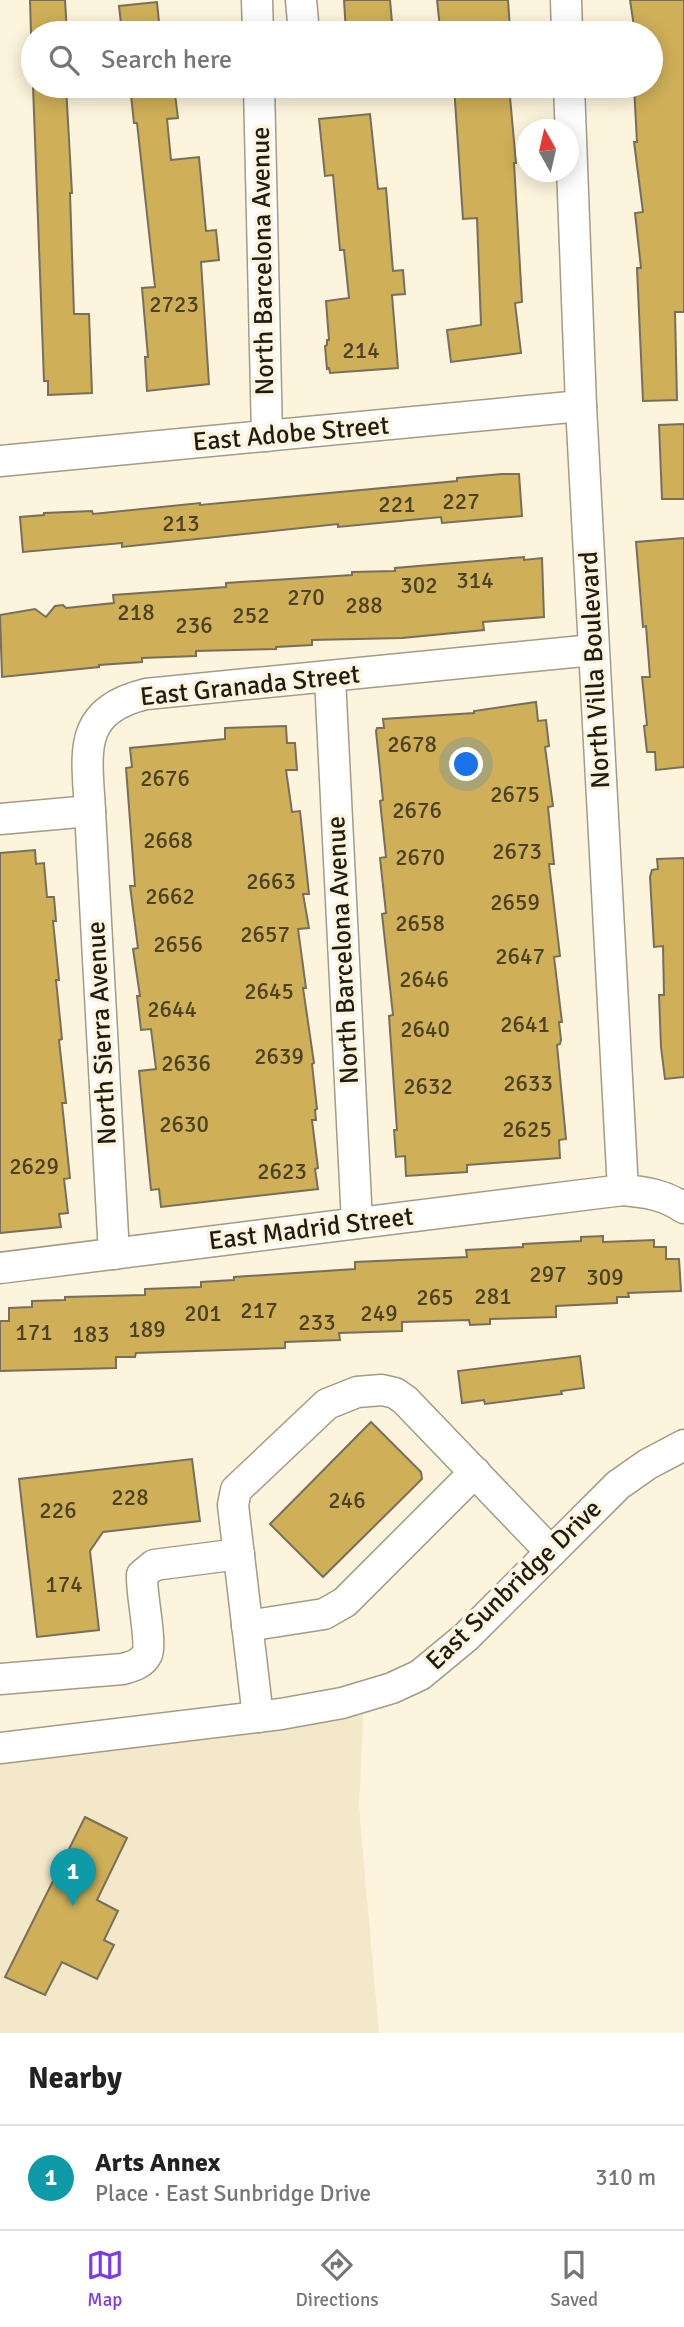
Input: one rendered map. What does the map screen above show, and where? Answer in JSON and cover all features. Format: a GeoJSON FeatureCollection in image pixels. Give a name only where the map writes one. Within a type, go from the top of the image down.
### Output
{"type":"FeatureCollection","features":[{"type":"Feature","properties":{"kind":"street"},"geometry":{"type":"LineString","coordinates":[[257,0],[258,21]]}},
{"type":"Feature","properties":{"kind":"street"},"geometry":{"type":"LineString","coordinates":[[302,0],[303,21]]}},
{"type":"Feature","properties":{"kind":"street"},"geometry":{"type":"LineString","coordinates":[[566,0],[567,21]]}},
{"type":"Feature","properties":{"kind":"street","name":"North Barcelona Avenue"},"geometry":{"type":"LineString","coordinates":[[259,98],[267,436]]}},
{"type":"Feature","properties":{"kind":"street","name":"North Villa Boulevard"},"geometry":{"type":"LineString","coordinates":[[569,98],[581,406],[623,1189]]}},
{"type":"Feature","properties":{"kind":"street","name":"East Adobe Street"},"geometry":{"type":"LineString","coordinates":[[0,461],[581,406]]}},
{"type":"Feature","properties":{"kind":"street","name":"East Granada Street"},"geometry":{"type":"LineString","coordinates":[[90,811],[87,756],[92,730],[103,712],[124,699],[146,694],[330,678],[593,650]]}},
{"type":"Feature","properties":{"kind":"street","name":"North Barcelona Avenue"},"geometry":{"type":"LineString","coordinates":[[330,678],[357,1223]]}},
{"type":"Feature","properties":{"kind":"street"},"geometry":{"type":"LineString","coordinates":[[0,819],[90,811]]}},
{"type":"Feature","properties":{"kind":"street","name":"North Sierra Avenue"},"geometry":{"type":"LineString","coordinates":[[90,811],[114,1254]]}},
{"type":"Feature","properties":{"kind":"street"},"geometry":{"type":"LineString","coordinates":[[623,1189],[652,1193],[672,1200],[684,1208]]}},
{"type":"Feature","properties":{"kind":"street","name":"East Madrid Street"},"geometry":{"type":"LineString","coordinates":[[0,1268],[623,1189]]}},
{"type":"Feature","properties":{"kind":"street"},"geometry":{"type":"LineString","coordinates":[[258,1717],[233,1505],[236,1490],[327,1404],[357,1392],[382,1390],[395,1393],[405,1400],[551,1552]]}},
{"type":"Feature","properties":{"kind":"street","name":"East Sunbridge Drive"},"geometry":{"type":"LineString","coordinates":[[0,1748],[258,1717],[342,1703],[392,1688],[420,1675],[466,1637],[618,1485],[648,1464],[684,1445]]}},
{"type":"Feature","properties":{"kind":"street"},"geometry":{"type":"LineString","coordinates":[[247,1626],[324,1614],[345,1602],[475,1472]]}},
{"type":"Feature","properties":{"kind":"street"},"geometry":{"type":"LineString","coordinates":[[0,1679],[123,1669],[138,1664],[146,1654],[149,1643],[141,1591],[142,1574],[154,1565],[239,1554]]}},
{"type":"Feature","properties":{"kind":"shaded area"},"geometry":{"type":"Polygon","coordinates":[[[364,1697],[359,1808],[379,2033],[0,2033],[0,1748],[364,1697]]]}},
{"type":"Feature","properties":{"kind":"building"},"geometry":{"type":"Polygon","coordinates":[[[30,0],[65,0],[66,21],[31,21],[30,0]]]}},
{"type":"Feature","properties":{"kind":"building"},"geometry":{"type":"Polygon","coordinates":[[[344,0],[390,0],[392,21],[345,21],[344,0]]]}},
{"type":"Feature","properties":{"kind":"building"},"geometry":{"type":"Polygon","coordinates":[[[437,0],[508,0],[509,21],[439,21],[437,0]]]}},
{"type":"Feature","properties":{"kind":"building"},"geometry":{"type":"Polygon","coordinates":[[[630,0],[684,0],[684,312],[675,312],[677,400],[643,401],[637,268],[641,268],[635,213],[643,212],[634,142],[637,142],[635,98],[663,98],[663,21],[633,21],[630,0]]]}},
{"type":"Feature","properties":{"kind":"building"},"geometry":{"type":"Polygon","coordinates":[[[157,2],[159,21],[121,21],[119,6],[157,2]]]}},
{"type":"Feature","properties":{"kind":"building"},"geometry":{"type":"Polygon","coordinates":[[[33,98],[67,98],[72,193],[74,314],[89,314],[92,393],[48,395],[48,381],[44,381],[33,98]]]}},
{"type":"Feature","properties":{"kind":"building"},"geometry":{"type":"Polygon","coordinates":[[[131,98],[176,98],[178,118],[167,119],[171,160],[199,157],[206,231],[216,230],[219,260],[201,262],[209,384],[147,391],[145,357],[148,357],[142,288],[155,287],[137,123],[134,123],[131,98]]]}},
{"type":"Feature","properties":{"kind":"building"},"geometry":{"type":"Polygon","coordinates":[[[455,98],[510,98],[516,163],[522,302],[515,303],[521,353],[451,362],[447,330],[481,325],[477,218],[463,219],[455,98]]]}},
{"type":"Feature","properties":{"kind":"building"},"geometry":{"type":"Polygon","coordinates":[[[370,114],[378,189],[386,188],[393,271],[403,270],[405,294],[392,295],[398,368],[330,373],[329,368],[327,369],[325,346],[329,340],[326,301],[349,298],[344,250],[340,250],[333,175],[325,176],[319,119],[370,114]]]}},
{"type":"Feature","properties":{"kind":"building"},"geometry":{"type":"Polygon","coordinates":[[[684,424],[684,499],[662,499],[659,425],[684,424]]]}},
{"type":"Feature","properties":{"kind":"building"},"geometry":{"type":"Polygon","coordinates":[[[519,474],[522,516],[442,523],[441,517],[338,527],[338,524],[122,547],[122,543],[23,552],[20,517],[44,513],[92,511],[93,514],[200,505],[457,481],[457,478],[519,474]]]}},
{"type":"Feature","properties":{"kind":"building"},"geometry":{"type":"Polygon","coordinates":[[[684,538],[684,767],[656,770],[655,752],[647,752],[644,726],[647,725],[642,677],[650,677],[636,542],[684,538]]]}},
{"type":"Feature","properties":{"kind":"building"},"geometry":{"type":"Polygon","coordinates":[[[524,557],[524,560],[542,558],[544,617],[483,622],[484,630],[402,638],[312,640],[312,645],[276,649],[196,651],[196,656],[142,658],[142,662],[2,677],[0,615],[35,609],[46,617],[55,606],[63,605],[66,608],[114,603],[113,595],[226,587],[226,583],[352,575],[352,572],[395,571],[395,568],[524,557]]]}},
{"type":"Feature","properties":{"kind":"building"},"geometry":{"type":"Polygon","coordinates":[[[536,702],[538,721],[546,720],[549,746],[545,747],[553,806],[548,807],[554,864],[549,864],[560,956],[554,957],[562,1022],[559,1022],[561,1040],[557,1045],[566,1139],[559,1140],[560,1158],[467,1165],[467,1172],[406,1176],[405,1156],[396,1157],[394,1130],[397,1130],[389,1016],[393,1015],[382,914],[386,913],[380,858],[386,857],[376,731],[377,728],[384,728],[383,719],[474,713],[536,702]]]}},
{"type":"Feature","properties":{"kind":"building"},"geometry":{"type":"Polygon","coordinates":[[[286,726],[287,743],[295,743],[297,770],[286,770],[292,812],[300,811],[309,894],[303,894],[309,928],[298,929],[314,1063],[317,1109],[316,1120],[312,1120],[318,1189],[161,1207],[159,1189],[151,1190],[139,1071],[156,1069],[151,1029],[141,1030],[137,996],[140,996],[133,949],[138,948],[130,886],[135,886],[126,768],[132,767],[130,748],[225,739],[225,728],[286,726]]]}},
{"type":"Feature","properties":{"kind":"building"},"geometry":{"type":"Polygon","coordinates":[[[35,850],[36,864],[44,863],[47,897],[54,897],[56,921],[53,921],[59,980],[56,980],[62,1039],[59,1040],[66,1103],[62,1103],[70,1178],[64,1179],[68,1213],[59,1214],[61,1227],[0,1233],[0,853],[35,850]]]}},
{"type":"Feature","properties":{"kind":"building"},"geometry":{"type":"Polygon","coordinates":[[[684,858],[684,1077],[665,1079],[659,995],[664,995],[663,946],[654,947],[650,877],[652,870],[658,869],[657,859],[684,858]]]}},
{"type":"Feature","properties":{"kind":"building"},"geometry":{"type":"Polygon","coordinates":[[[603,1236],[603,1242],[654,1240],[654,1247],[666,1247],[666,1259],[679,1259],[681,1291],[628,1293],[629,1297],[617,1297],[617,1303],[556,1306],[556,1317],[490,1319],[490,1324],[470,1325],[469,1320],[402,1322],[402,1331],[339,1333],[340,1340],[285,1342],[285,1348],[136,1353],[135,1357],[116,1357],[116,1368],[0,1371],[0,1321],[9,1321],[9,1308],[32,1307],[32,1301],[65,1300],[65,1297],[145,1295],[145,1289],[201,1287],[201,1282],[234,1280],[234,1277],[355,1269],[355,1262],[467,1257],[466,1250],[523,1247],[523,1244],[581,1241],[581,1237],[603,1236]]]}},
{"type":"Feature","properties":{"kind":"building"},"geometry":{"type":"Polygon","coordinates":[[[580,1356],[584,1388],[561,1391],[562,1394],[485,1404],[484,1400],[462,1403],[458,1371],[580,1356]]]}},
{"type":"Feature","properties":{"kind":"building"},"geometry":{"type":"Polygon","coordinates":[[[371,1422],[421,1472],[422,1479],[323,1577],[270,1524],[371,1422]]]}},
{"type":"Feature","properties":{"kind":"building"},"geometry":{"type":"Polygon","coordinates":[[[192,1459],[200,1521],[103,1532],[90,1551],[99,1630],[37,1637],[19,1479],[192,1459]]]}},
{"type":"Feature","properties":{"kind":"building"},"geometry":{"type":"Polygon","coordinates":[[[85,1817],[127,1838],[97,1900],[118,1911],[104,1940],[114,1945],[97,1979],[62,1962],[45,1995],[5,1977],[85,1817]]]}},
{"type":"Feature","properties":{"kind":"place","name":"Arts Annex"},"geometry":{"type":"Point","coordinates":[73,1906]}}]}
